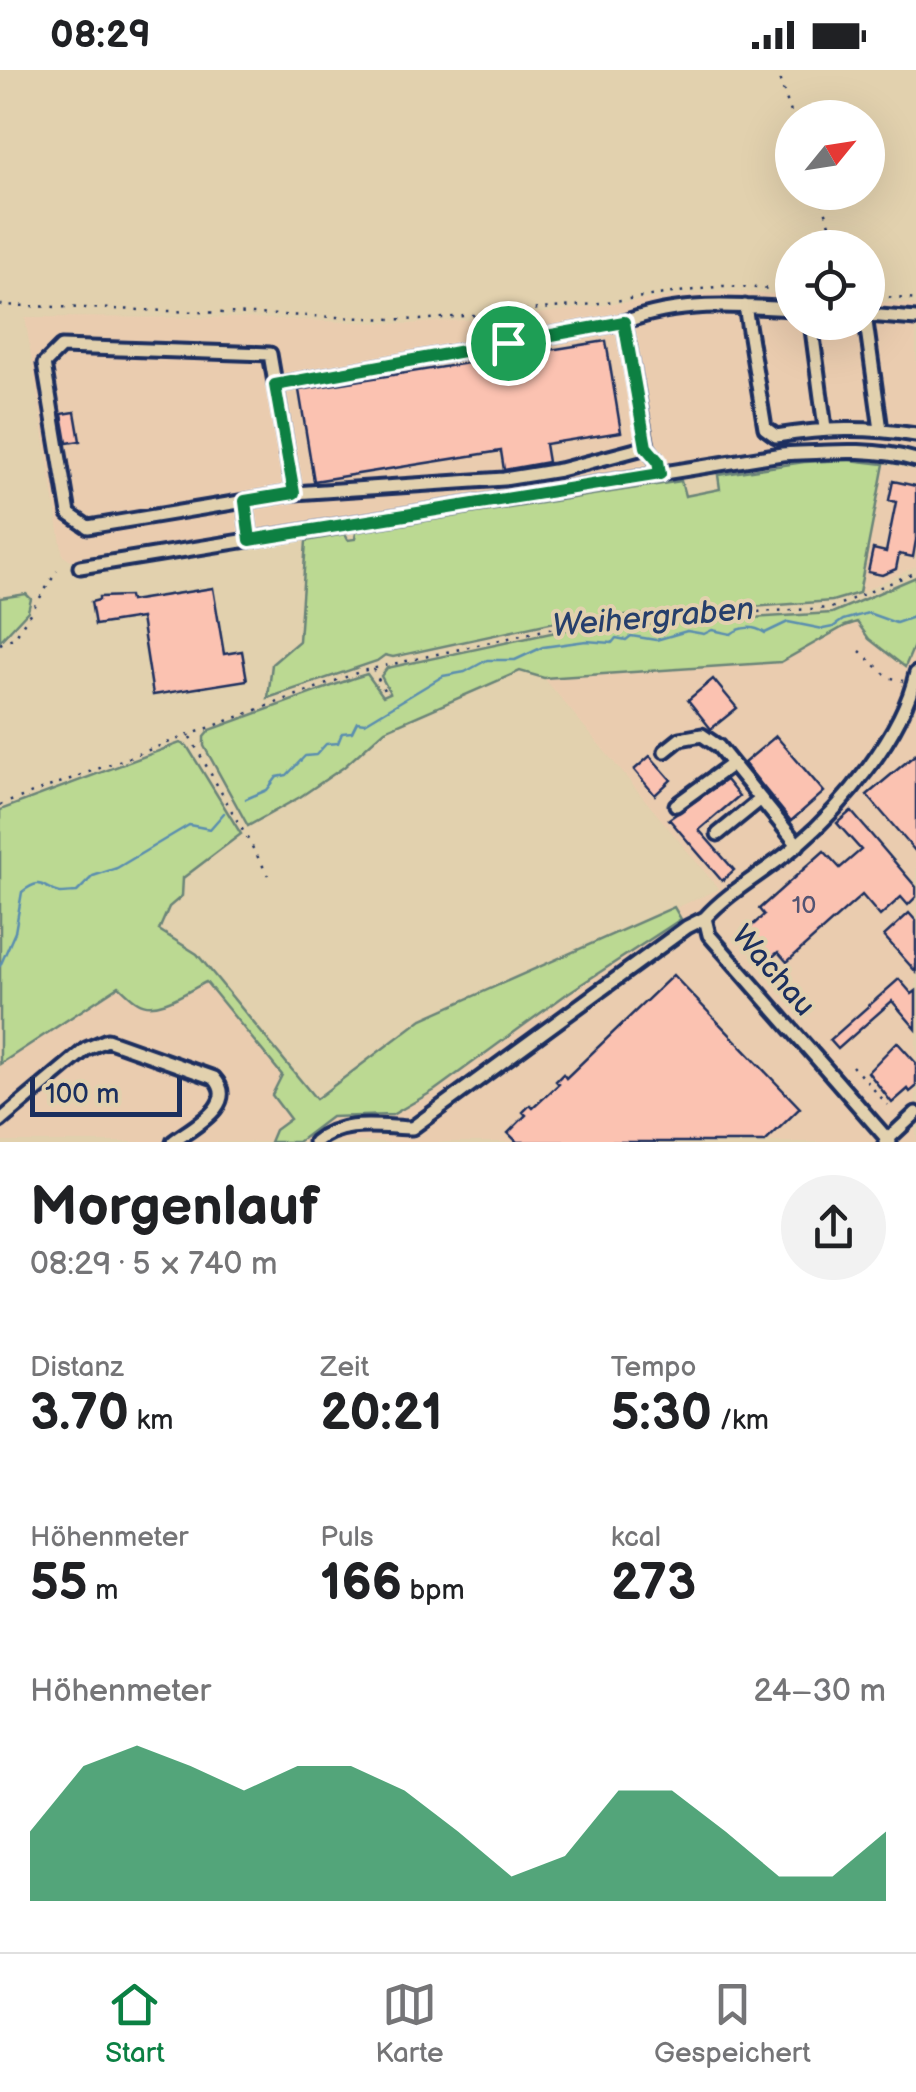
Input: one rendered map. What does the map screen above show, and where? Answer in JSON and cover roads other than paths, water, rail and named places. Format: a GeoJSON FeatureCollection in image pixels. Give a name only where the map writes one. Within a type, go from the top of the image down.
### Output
{"type":"FeatureCollection","features":[{"type":"Feature","properties":{"kind":"street"},"geometry":{"type":"LineString","coordinates":[[275,385],[624,322],[646,313],[699,304],[775,308]]}},
{"type":"Feature","properties":{"kind":"street"},"geometry":{"type":"LineString","coordinates":[[745,306],[765,428],[776,436],[825,428],[916,435]]}},
{"type":"Feature","properties":{"kind":"street"},"geometry":{"type":"LineString","coordinates":[[885,316],[916,319]]}},
{"type":"Feature","properties":{"kind":"street"},"geometry":{"type":"LineString","coordinates":[[624,322],[646,447],[658,461],[660,474]]}},
{"type":"Feature","properties":{"kind":"street"},"geometry":{"type":"LineString","coordinates":[[813,340],[825,428]]}},
{"type":"Feature","properties":{"kind":"street"},"geometry":{"type":"LineString","coordinates":[[868,340],[881,430]]}},
{"type":"Feature","properties":{"kind":"street"},"geometry":{"type":"LineString","coordinates":[[294,493],[270,354],[62,347],[44,364],[69,514],[88,527],[294,493],[504,478],[560,470],[646,447]]}},
{"type":"Feature","properties":{"kind":"street"},"geometry":{"type":"LineString","coordinates":[[80,567],[782,454],[860,452],[898,454],[916,460]]}},
{"type":"Feature","properties":{"kind":"street"},"geometry":{"type":"LineString","coordinates":[[245,501],[250,540]]}},
{"type":"Feature","properties":{"kind":"street","name":"Wachau"},"geometry":{"type":"LineString","coordinates":[[887,1141],[708,936],[705,918],[798,845],[857,781],[891,731],[915,680]]}},
{"type":"Feature","properties":{"kind":"street"},"geometry":{"type":"LineString","coordinates":[[665,751],[680,740],[702,735],[718,746],[798,845]]}},
{"type":"Feature","properties":{"kind":"street"},"geometry":{"type":"LineString","coordinates":[[676,806],[732,764]]}},
{"type":"Feature","properties":{"kind":"street"},"geometry":{"type":"LineString","coordinates":[[718,834],[761,799]]}},
{"type":"Feature","properties":{"kind":"street"},"geometry":{"type":"LineString","coordinates":[[315,1142],[336,1129],[356,1126],[412,1128],[705,918]]}},
{"type":"Feature","properties":{"kind":"street"},"geometry":{"type":"LineString","coordinates":[[0,1122],[86,1049],[107,1040],[214,1078],[221,1085],[218,1108],[173,1142]]}},
{"type":"Feature","properties":{"kind":"street"},"geometry":{"type":"LineString","coordinates":[[887,1141],[916,1114]]}},
{"type":"Feature","properties":{"kind":"waterway","name":"Weihergraben"},"geometry":{"type":"LineString","coordinates":[[246,799],[267,790],[277,777],[287,775],[305,756],[316,755],[326,744],[338,743],[342,733],[352,732],[357,722],[365,723],[443,676],[465,672],[487,660],[515,660],[543,647],[586,641],[612,643],[616,638],[626,640],[631,636],[656,640],[687,631],[731,634],[748,628],[765,633],[788,622],[823,629],[868,613],[896,623],[916,616]]}},
{"type":"Feature","properties":{"kind":"waterway","name":"Weihergraben"},"geometry":{"type":"LineString","coordinates":[[0,966],[15,932],[22,892],[29,887],[38,884],[60,893],[77,892],[93,876],[117,868],[189,825],[210,829],[224,813]]}}]}
